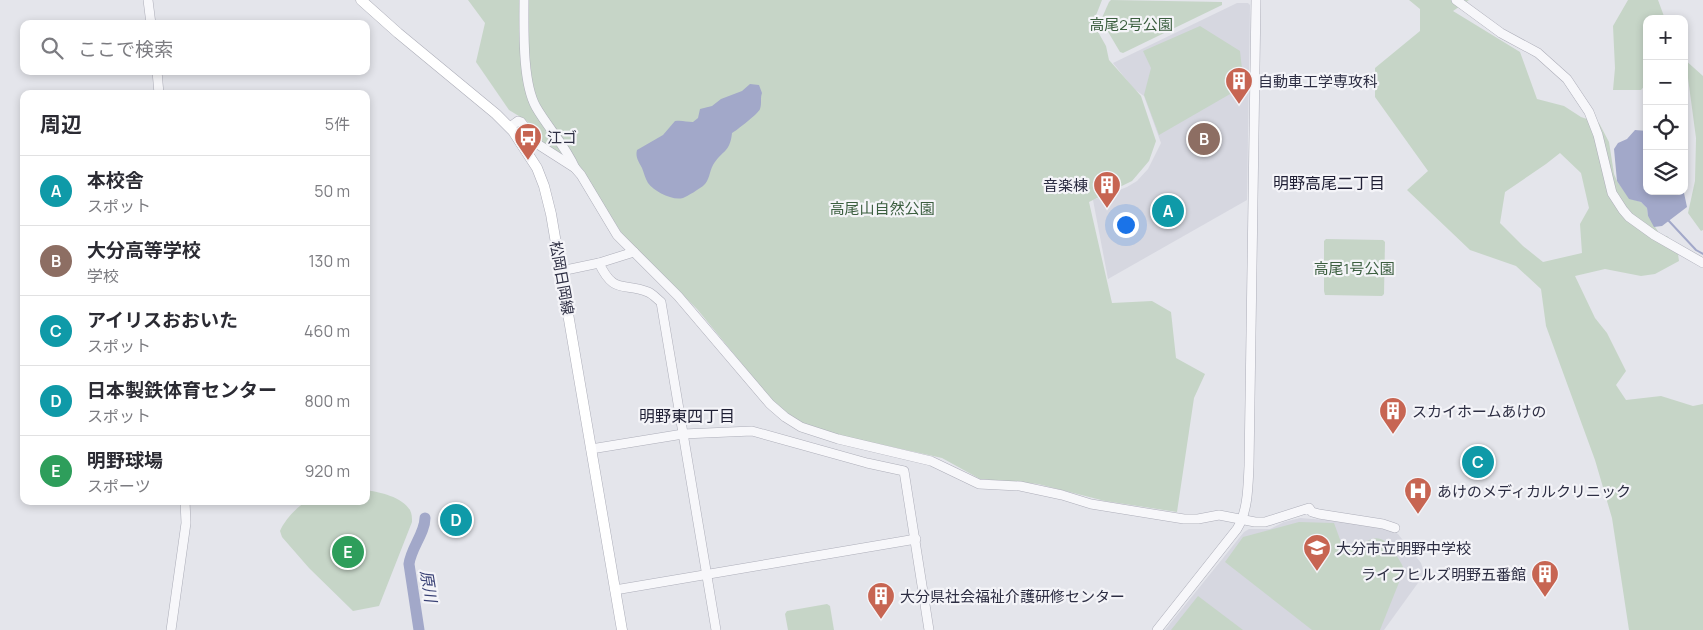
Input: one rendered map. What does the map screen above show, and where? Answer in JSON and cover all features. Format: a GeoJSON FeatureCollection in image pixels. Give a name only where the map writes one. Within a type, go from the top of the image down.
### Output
{"type":"FeatureCollection","features":[{"type":"Feature","properties":{"kind":"main road","name":"松岡日岡線"},"geometry":{"type":"LineString","coordinates":[[361,0],[510,127],[532,158],[542,180],[551,214],[622,630]]}},
{"type":"Feature","properties":{"kind":"street"},"geometry":{"type":"LineString","coordinates":[[148,0],[150,20]]}},
{"type":"Feature","properties":{"kind":"street"},"geometry":{"type":"LineString","coordinates":[[524,0],[526,59],[531,96],[541,115],[565,149],[575,168],[586,181],[617,235],[651,267],[688,307],[770,404],[785,418],[801,427],[838,439],[931,461],[979,484],[1020,486],[1062,495],[1091,504],[1174,518],[1193,520],[1219,515],[1265,522],[1309,508],[1312,512],[1318,514],[1383,524],[1395,528]]}},
{"type":"Feature","properties":{"kind":"street"},"geometry":{"type":"LineString","coordinates":[[1157,630],[1234,534],[1242,520],[1247,496],[1256,0]]}},
{"type":"Feature","properties":{"kind":"street"},"geometry":{"type":"LineString","coordinates":[[1456,0],[1501,32],[1538,53],[1567,79],[1589,112],[1598,135],[1612,193],[1623,210],[1642,228],[1703,263]]}},
{"type":"Feature","properties":{"kind":"street"},"geometry":{"type":"LineString","coordinates":[[157,75],[159,90]]}},
{"type":"Feature","properties":{"kind":"street"},"geometry":{"type":"LineString","coordinates":[[510,127],[518,121],[521,122],[538,145],[575,168]]}},
{"type":"Feature","properties":{"kind":"street"},"geometry":{"type":"LineString","coordinates":[[561,271],[600,263],[634,252]]}},
{"type":"Feature","properties":{"kind":"street"},"geometry":{"type":"LineString","coordinates":[[600,263],[608,280],[621,287],[650,292],[661,302],[716,630]]}},
{"type":"Feature","properties":{"kind":"street"},"geometry":{"type":"LineString","coordinates":[[591,449],[683,434],[752,431],[859,461],[904,470],[929,630]]}},
{"type":"Feature","properties":{"kind":"street"},"geometry":{"type":"LineString","coordinates":[[170,630],[186,523],[185,505]]}},
{"type":"Feature","properties":{"kind":"street"},"geometry":{"type":"LineString","coordinates":[[615,590],[916,539]]}},
{"type":"Feature","properties":{"kind":"shaded area"},"geometry":{"type":"Polygon","coordinates":[[[1237,3],[1248,3],[1250,5],[1247,200],[1108,279],[1093,200],[1127,187],[1137,181],[1148,169],[1161,143],[1144,96],[1134,89],[1113,63],[1237,3]]]}},
{"type":"Feature","properties":{"kind":"shaded area","name":"大分市立明野中学校"},"geometry":{"type":"Polygon","coordinates":[[[1300,518],[1386,527],[1398,534],[1421,563],[1423,576],[1384,630],[1165,630],[1244,532],[1249,529],[1270,529],[1284,522],[1300,518]]]}},
{"type":"Feature","properties":{"kind":"green space","name":"高尾山自然公園"},"geometry":{"type":"Polygon","coordinates":[[[468,0],[1102,0],[1093,23],[1106,46],[1109,60],[1141,96],[1156,141],[1149,161],[1132,181],[1089,202],[1112,303],[1152,301],[1171,312],[1176,358],[1205,374],[1194,398],[1177,512],[1105,501],[1038,484],[980,479],[942,458],[839,435],[801,423],[774,403],[697,309],[624,237],[587,178],[540,141],[527,121],[509,110],[476,62],[485,23],[468,0]]]}},
{"type":"Feature","properties":{"kind":"green space","name":"高尾2号公園"},"geometry":{"type":"Polygon","coordinates":[[[1111,0],[1222,2],[1222,5],[1123,53],[1120,52],[1101,20],[1111,0]]]}},
{"type":"Feature","properties":{"kind":"green space"},"geometry":{"type":"Polygon","coordinates":[[[1409,0],[1469,0],[1453,11],[1520,52],[1537,99],[1564,106],[1581,117],[1599,123],[1609,142],[1614,174],[1617,181],[1629,198],[1641,202],[1647,208],[1648,216],[1661,236],[1667,236],[1677,247],[1679,261],[1655,274],[1641,276],[1605,269],[1575,276],[1595,318],[1607,333],[1626,371],[1616,385],[1626,400],[1661,396],[1693,406],[1703,404],[1703,630],[1629,630],[1612,518],[1595,460],[1546,326],[1541,289],[1516,266],[1470,250],[1407,190],[1428,171],[1375,97],[1375,68],[1420,31],[1420,9],[1409,0]],[[1560,153],[1505,192],[1500,223],[1523,246],[1543,262],[1582,253],[1580,224],[1589,208],[1581,173],[1560,153]]]}},
{"type":"Feature","properties":{"kind":"green space"},"geometry":{"type":"Polygon","coordinates":[[[1628,0],[1658,0],[1664,15],[1643,15],[1643,88],[1641,90],[1613,90],[1615,68],[1613,26],[1628,0]]]}},
{"type":"Feature","properties":{"kind":"green space"},"geometry":{"type":"Polygon","coordinates":[[[1200,26],[1240,51],[1244,86],[1159,135],[1144,95],[1151,68],[1143,51],[1200,26]]]}},
{"type":"Feature","properties":{"kind":"green space"},"geometry":{"type":"Polygon","coordinates":[[[1688,63],[1703,76],[1703,230],[1701,231],[1688,213],[1695,181],[1696,138],[1688,78],[1688,63]]]}},
{"type":"Feature","properties":{"kind":"green space","name":"高尾1号公園"},"geometry":{"type":"Polygon","coordinates":[[[1326,239],[1383,240],[1385,242],[1384,294],[1382,296],[1325,295],[1324,241],[1326,239]]]}},
{"type":"Feature","properties":{"kind":"green space"},"geometry":{"type":"Polygon","coordinates":[[[370,491],[396,498],[406,505],[412,514],[412,522],[379,606],[353,611],[309,568],[282,537],[280,531],[292,513],[301,505],[370,505],[370,491]]]}},
{"type":"Feature","properties":{"kind":"green space","name":"大分市立明野中学校"},"geometry":{"type":"Polygon","coordinates":[[[1299,522],[1334,523],[1342,545],[1356,546],[1374,538],[1387,543],[1394,552],[1404,570],[1380,630],[1312,630],[1225,562],[1243,537],[1299,522]]]}},
{"type":"Feature","properties":{"kind":"green space"},"geometry":{"type":"Polygon","coordinates":[[[1198,596],[1243,630],[1171,630],[1198,596]]]}},
{"type":"Feature","properties":{"kind":"green space"},"geometry":{"type":"Polygon","coordinates":[[[827,604],[830,606],[834,630],[788,630],[785,614],[787,611],[827,604]]]}},
{"type":"Feature","properties":{"kind":"water"},"geometry":{"type":"Polygon","coordinates":[[[750,84],[759,85],[762,93],[760,109],[752,118],[732,133],[727,148],[716,160],[705,184],[688,196],[679,199],[664,195],[651,186],[638,159],[637,150],[663,135],[675,121],[693,122],[698,118],[700,109],[712,106],[721,99],[742,91],[750,84]]]}},
{"type":"Feature","properties":{"kind":"water"},"geometry":{"type":"Polygon","coordinates":[[[1635,130],[1643,131],[1643,195],[1684,195],[1687,207],[1662,226],[1654,227],[1648,216],[1647,208],[1641,202],[1629,199],[1617,181],[1614,149],[1618,143],[1627,139],[1635,130]]]}},
{"type":"Feature","properties":{"kind":"waterway"},"geometry":{"type":"LineString","coordinates":[[1668,220],[1696,250],[1703,254]]}},
{"type":"Feature","properties":{"kind":"waterway","name":"原川"},"geometry":{"type":"LineString","coordinates":[[419,630],[409,564],[412,552],[423,529],[425,518]]}},
{"type":"Feature","properties":{"kind":"place","name":"自動車工学専攻科"},"geometry":{"type":"Point","coordinates":[1239,105]}},
{"type":"Feature","properties":{"kind":"place","name":"大分高等学校"},"geometry":{"type":"Point","coordinates":[1204,139]}},
{"type":"Feature","properties":{"kind":"place","name":"江ゴ"},"geometry":{"type":"Point","coordinates":[528,161]}},
{"type":"Feature","properties":{"kind":"place","name":"音楽棟"},"geometry":{"type":"Point","coordinates":[1107,209]}},
{"type":"Feature","properties":{"kind":"place","name":"本校舎"},"geometry":{"type":"Point","coordinates":[1168,211]}},
{"type":"Feature","properties":{"kind":"place","name":"スカイホームあけの"},"geometry":{"type":"Point","coordinates":[1393,435]}},
{"type":"Feature","properties":{"kind":"place","name":"アイリスおおいた"},"geometry":{"type":"Point","coordinates":[1478,462]}},
{"type":"Feature","properties":{"kind":"place","name":"あけのメディカルクリニック"},"geometry":{"type":"Point","coordinates":[1418,515]}},
{"type":"Feature","properties":{"kind":"place","name":"日本製鉄体育センター"},"geometry":{"type":"Point","coordinates":[456,520]}},
{"type":"Feature","properties":{"kind":"place","name":"明野球場"},"geometry":{"type":"Point","coordinates":[348,552]}},
{"type":"Feature","properties":{"kind":"place","name":"大分市立明野中学校"},"geometry":{"type":"Point","coordinates":[1317,572]}},
{"type":"Feature","properties":{"kind":"place","name":"ライフヒルズ明野五番館"},"geometry":{"type":"Point","coordinates":[1545,598]}},
{"type":"Feature","properties":{"kind":"place","name":"大分県社会福祉介護研修センター"},"geometry":{"type":"Point","coordinates":[881,620]}},
{"type":"Feature","properties":{"kind":"district","name":"明野高尾二丁目"},"geometry":{"type":"Point","coordinates":[1329,183]}},
{"type":"Feature","properties":{"kind":"district","name":"明野東四丁目"},"geometry":{"type":"Point","coordinates":[687,416]}}]}
